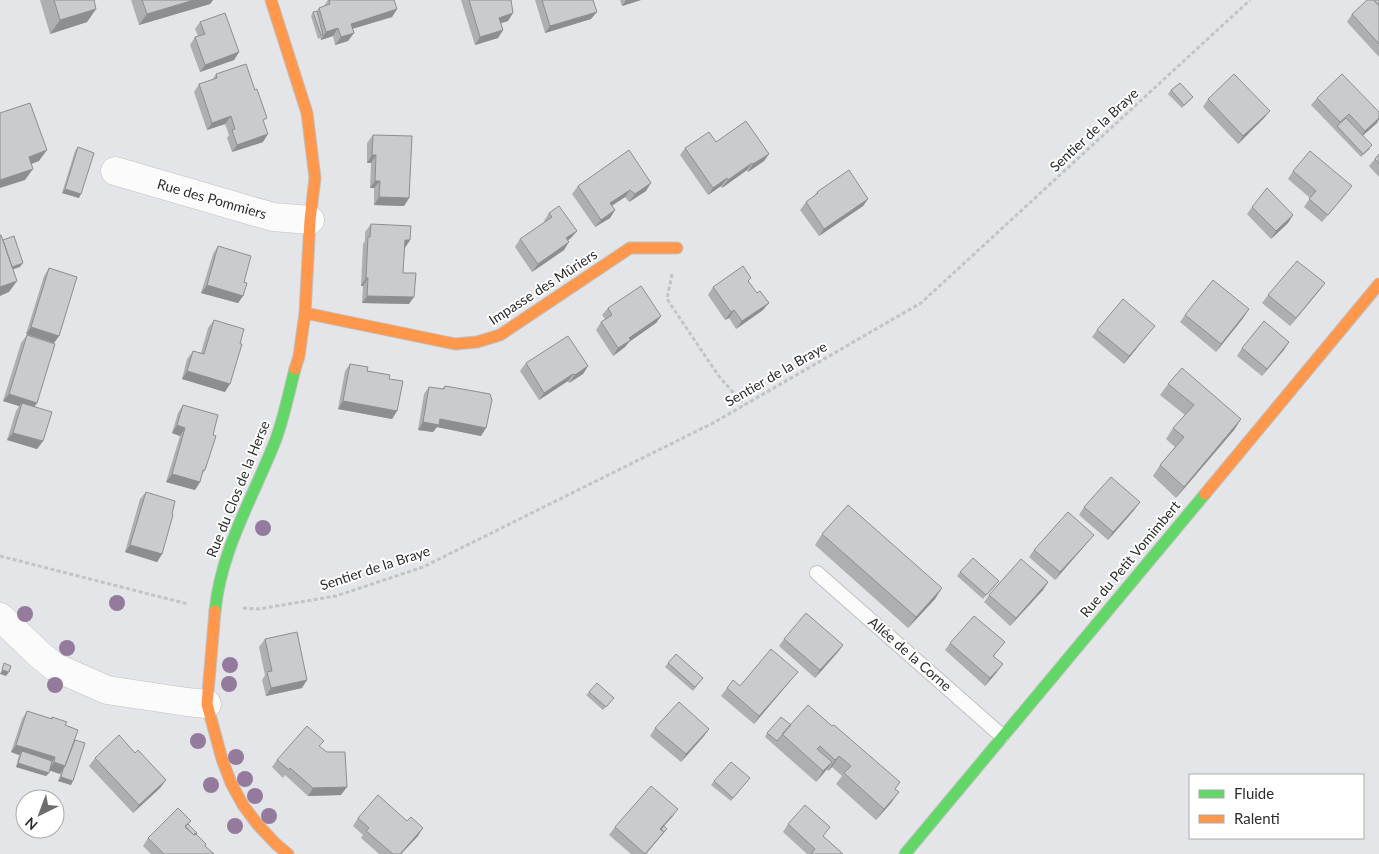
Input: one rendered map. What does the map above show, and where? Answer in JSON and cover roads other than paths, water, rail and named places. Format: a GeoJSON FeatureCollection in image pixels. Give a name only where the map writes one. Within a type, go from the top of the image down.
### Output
{"type":"FeatureCollection","features":[{"type":"Feature","properties":{"kind":"street","name":"Rue du Clos de la Herse"},"geometry":{"type":"LineString","coordinates":[[270,0],[307,113],[315,178],[310,220],[305,313],[299,356],[276,438],[225,560],[214,608],[207,704],[231,783],[258,826],[288,854]]}},
{"type":"Feature","properties":{"kind":"street","name":"Rue des Pommiers"},"geometry":{"type":"LineString","coordinates":[[115,172],[273,217],[310,220]]}},
{"type":"Feature","properties":{"kind":"street","name":"Impasse des Mûriers"},"geometry":{"type":"LineString","coordinates":[[305,313],[455,344],[477,342],[500,335],[630,248],[676,248]]}},
{"type":"Feature","properties":{"kind":"street","name":"Rue du Petit Vomimbert"},"geometry":{"type":"LineString","coordinates":[[904,854],[1379,284]]}},
{"type":"Feature","properties":{"kind":"street"},"geometry":{"type":"LineString","coordinates":[[0,617],[55,667],[107,690],[207,704]]}},
{"type":"Feature","properties":{"kind":"lane","name":"Allée de la Corne"},"geometry":{"type":"LineString","coordinates":[[817,573],[1002,736]]}}]}
